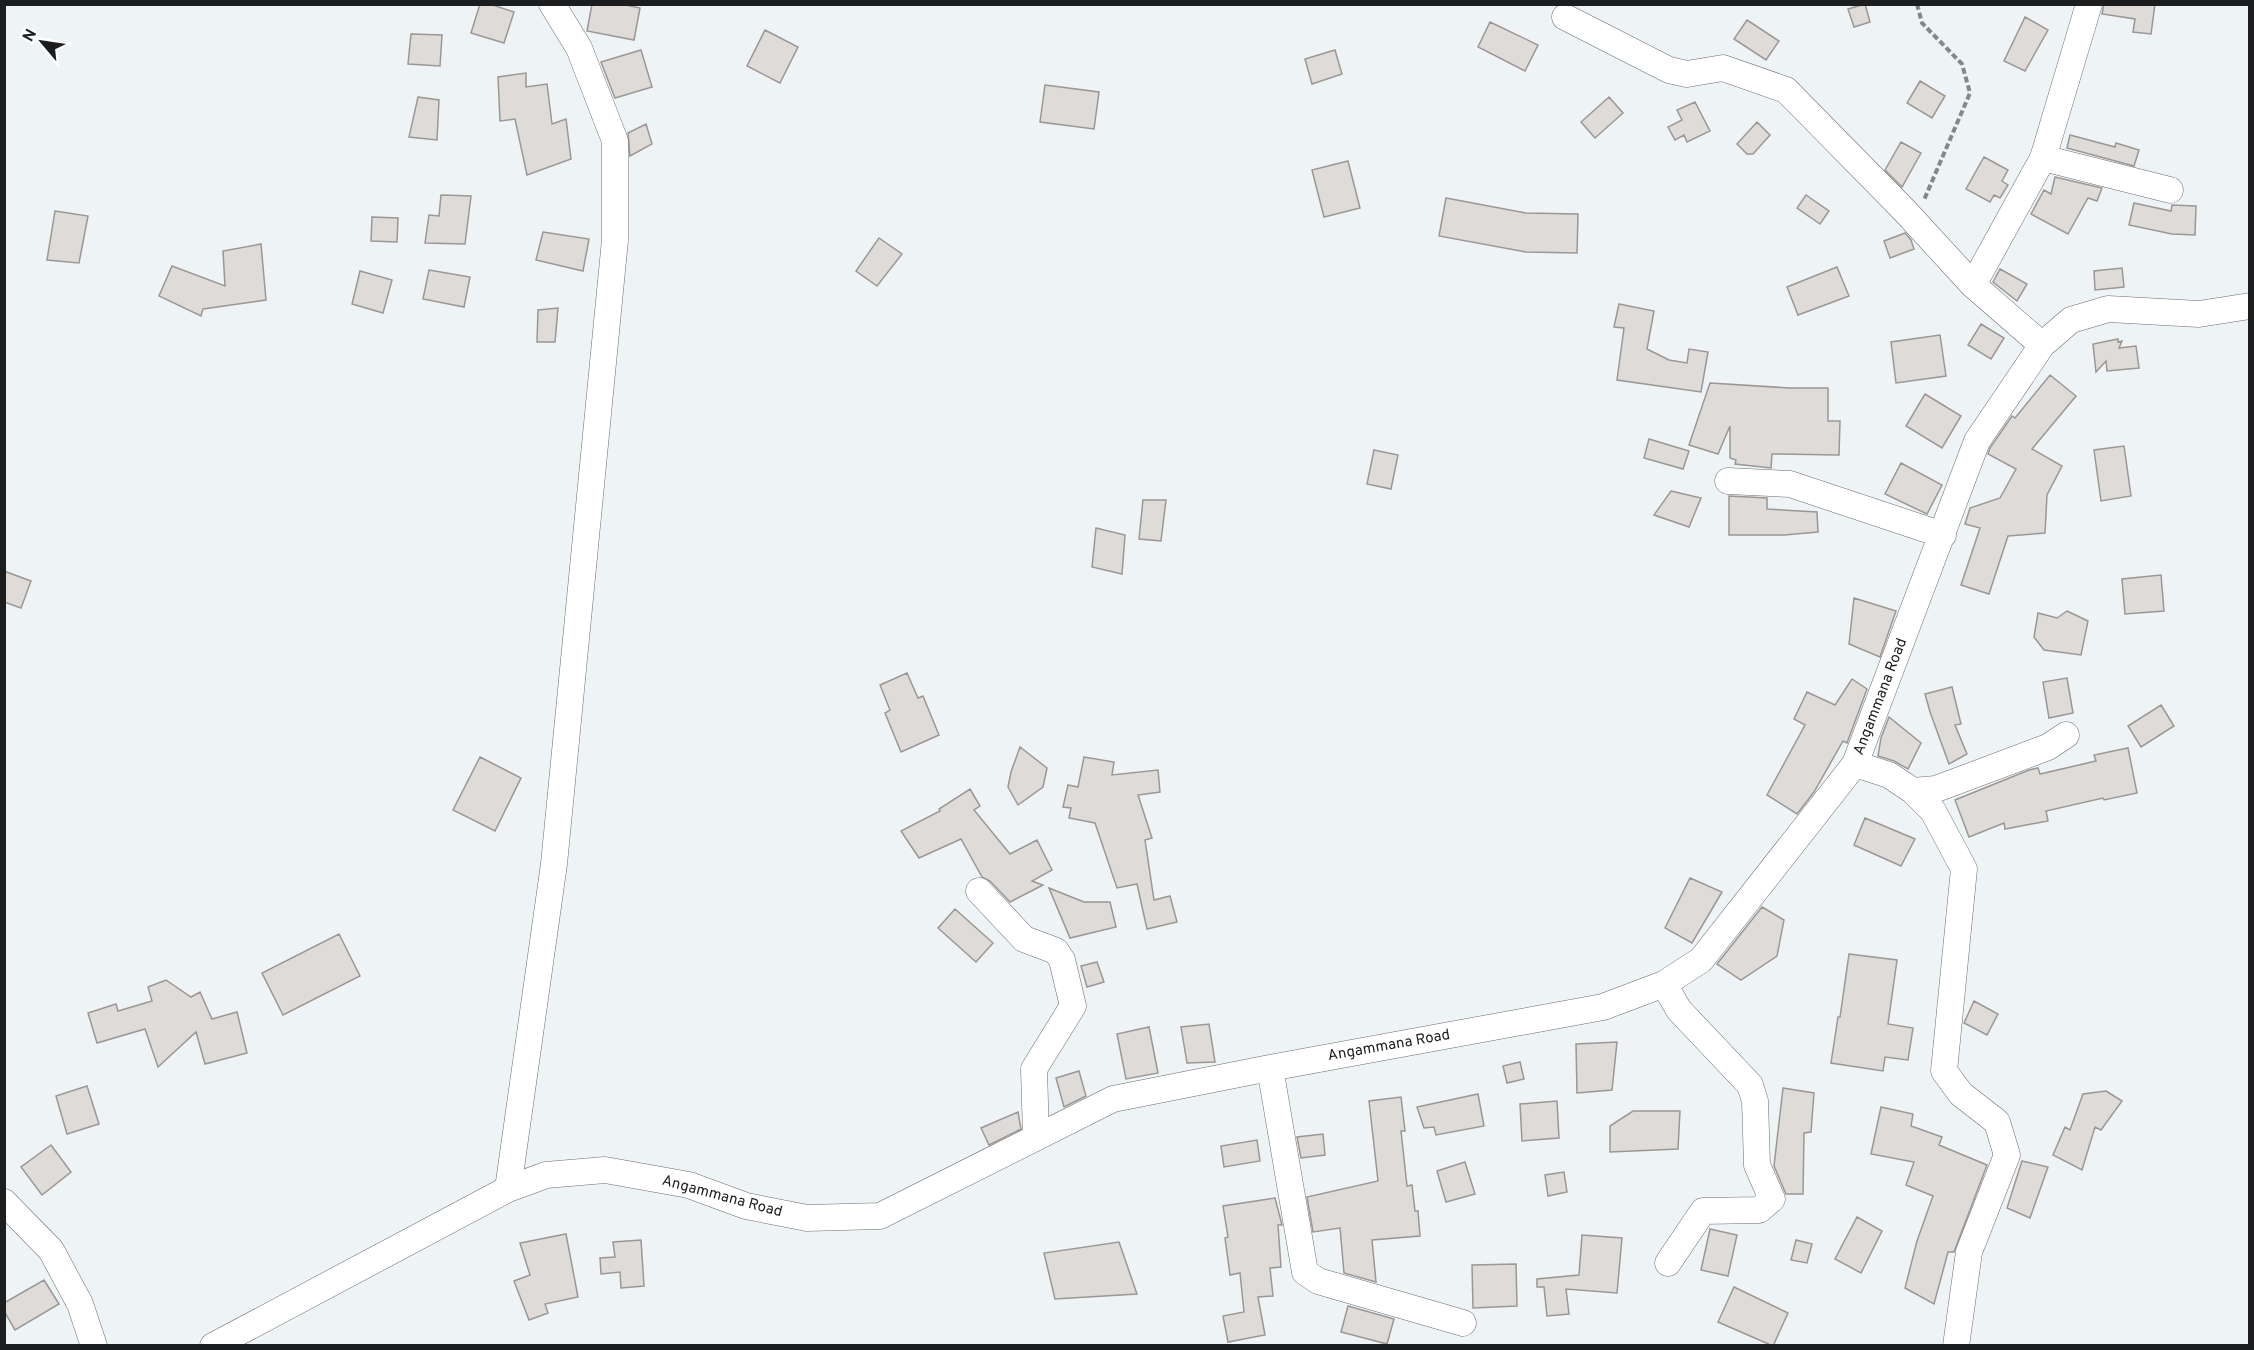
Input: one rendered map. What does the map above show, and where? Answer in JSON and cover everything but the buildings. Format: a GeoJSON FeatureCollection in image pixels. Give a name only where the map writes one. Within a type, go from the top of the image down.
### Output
{"type":"FeatureCollection","features":[{"type":"Feature","properties":{"kind":"street"},"geometry":{"type":"LineString","coordinates":[[508,1189],[554,864],[615,240],[615,141],[579,48],[552,4]]}},
{"type":"Feature","properties":{"kind":"street"},"geometry":{"type":"LineString","coordinates":[[1973,285],[2043,158],[2089,4]]}},
{"type":"Feature","properties":{"kind":"street"},"geometry":{"type":"LineString","coordinates":[[1564,18],[1669,69],[1687,74],[1723,68],[1786,90],[1905,211],[1973,285],[2042,345]]}},
{"type":"Feature","properties":{"kind":"street"},"geometry":{"type":"LineString","coordinates":[[2043,158],[2170,190]]}},
{"type":"Feature","properties":{"kind":"street","name":"Angammana Road"},"geometry":{"type":"LineString","coordinates":[[213,1346],[508,1189],[546,1175],[605,1170],[688,1185],[746,1206],[807,1218],[880,1216],[1113,1099],[1603,1007],[1664,984],[1701,960],[1855,764],[1977,441],[2042,345],[2071,320],[2108,309],[2199,314],[2250,306]]}},
{"type":"Feature","properties":{"kind":"street"},"geometry":{"type":"LineString","coordinates":[[1728,480],[1790,484],[1943,535]]}},
{"type":"Feature","properties":{"kind":"street"},"geometry":{"type":"LineString","coordinates":[[1913,791],[1936,789],[2048,747],[2066,735]]}},
{"type":"Feature","properties":{"kind":"street"},"geometry":{"type":"LineString","coordinates":[[1855,764],[1889,775],[1913,791],[1933,811],[1964,869],[1944,1071],[1960,1095],[1998,1122],[2007,1155],[1969,1252],[1956,1346]]}},
{"type":"Feature","properties":{"kind":"street"},"geometry":{"type":"LineString","coordinates":[[979,891],[1024,939],[1056,951],[1062,960],[1073,1006],[1034,1069],[1036,1136]]}},
{"type":"Feature","properties":{"kind":"street"},"geometry":{"type":"LineString","coordinates":[[1664,984],[1679,1010],[1750,1085],[1755,1101],[1757,1165],[1772,1199],[1759,1210],[1703,1211],[1668,1263]]}},
{"type":"Feature","properties":{"kind":"street"},"geometry":{"type":"LineString","coordinates":[[1269,1068],[1305,1272],[1318,1281],[1463,1323]]}},
{"type":"Feature","properties":{"kind":"street"},"geometry":{"type":"LineString","coordinates":[[4,1202],[51,1250],[80,1304],[94,1346]]}},
{"type":"Feature","properties":{"kind":"path"},"geometry":{"type":"LineString","coordinates":[[1905,211],[1923,201],[1970,93],[1962,64],[1922,23],[1917,4]]}}]}
